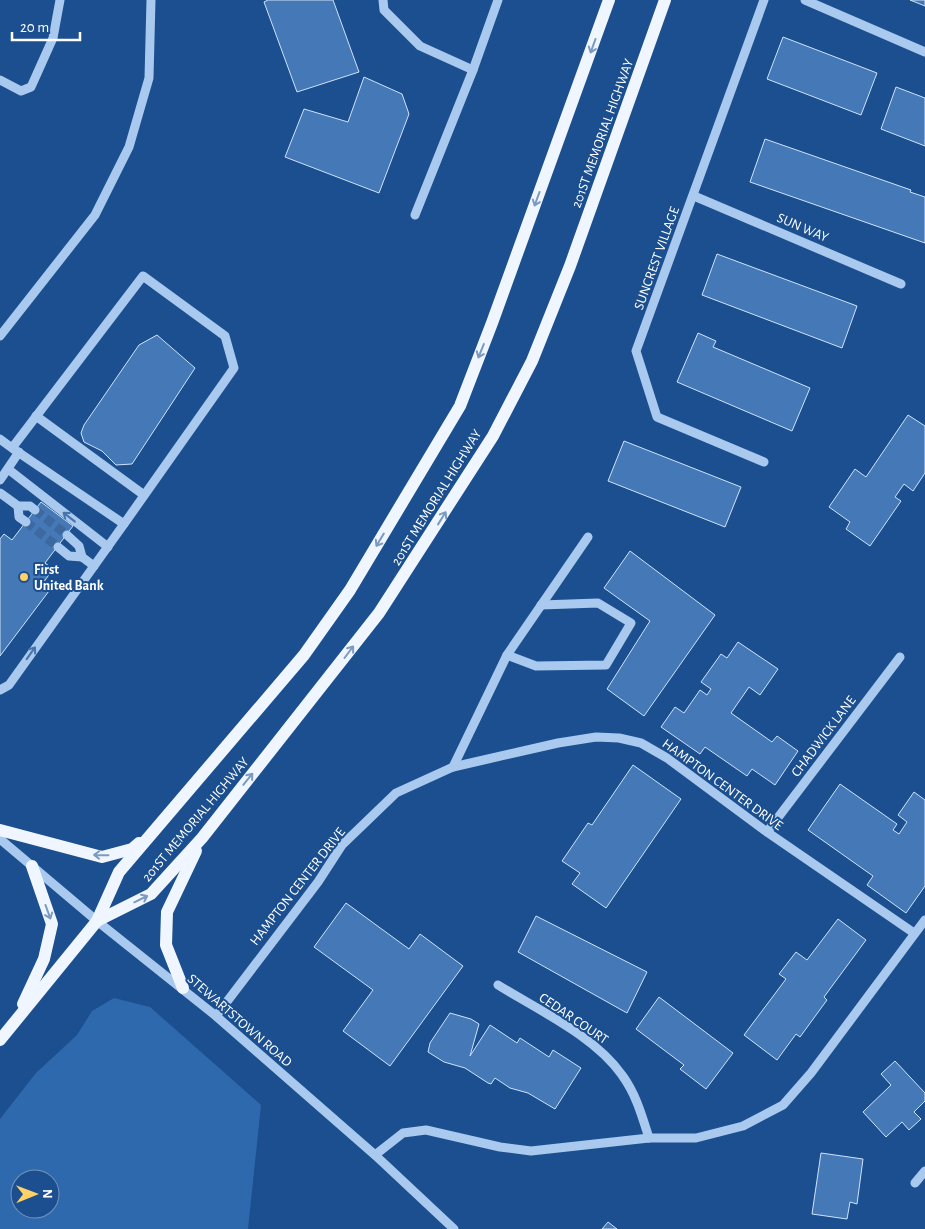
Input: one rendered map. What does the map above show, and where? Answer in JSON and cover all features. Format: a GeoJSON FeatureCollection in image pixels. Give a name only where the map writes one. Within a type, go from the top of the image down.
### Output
{"type":"FeatureCollection","features":[{"type":"Feature","properties":{"kind":"main road","name":"201ST MEMORIAL HIGHWAY"},"geometry":{"type":"LineString","coordinates":[[0,1040],[97,921],[119,872],[304,655],[350,590],[460,406],[609,0]]}},
{"type":"Feature","properties":{"kind":"main road","name":"201ST MEMORIAL HIGHWAY"},"geometry":{"type":"LineString","coordinates":[[97,921],[151,894],[202,838],[379,613],[440,521],[515,398],[570,266],[665,0]]}},
{"type":"Feature","properties":{"kind":"main road"},"geometry":{"type":"LineString","coordinates":[[0,830],[102,857],[132,849],[170,814]]}},
{"type":"Feature","properties":{"kind":"main road"},"geometry":{"type":"LineString","coordinates":[[183,988],[166,945],[166,912],[202,838]]}},
{"type":"Feature","properties":{"kind":"main road"},"geometry":{"type":"LineString","coordinates":[[14,1023],[44,959],[52,924],[32,866]]}},
{"type":"Feature","properties":{"kind":"street"},"geometry":{"type":"LineString","coordinates":[[0,80],[21,91],[31,87],[53,38],[60,0]]}},
{"type":"Feature","properties":{"kind":"street"},"geometry":{"type":"LineString","coordinates":[[0,336],[95,215],[129,146],[149,78],[151,0]]}},
{"type":"Feature","properties":{"kind":"street"},"geometry":{"type":"LineString","coordinates":[[382,0],[384,10],[420,46],[472,70]]}},
{"type":"Feature","properties":{"kind":"street"},"geometry":{"type":"LineString","coordinates":[[414,215],[498,0]]}},
{"type":"Feature","properties":{"kind":"street","name":"SUNCREST VILLAGE"},"geometry":{"type":"LineString","coordinates":[[764,0],[636,351],[657,416],[764,462]]}},
{"type":"Feature","properties":{"kind":"street"},"geometry":{"type":"LineString","coordinates":[[806,0],[925,52]]}},
{"type":"Feature","properties":{"kind":"street","name":"SUN WAY"},"geometry":{"type":"LineString","coordinates":[[694,196],[902,284]]}},
{"type":"Feature","properties":{"kind":"street"},"geometry":{"type":"LineString","coordinates":[[0,480],[8,469],[16,450],[36,416],[143,276],[225,336],[234,368],[9,685],[0,690]]}},
{"type":"Feature","properties":{"kind":"street"},"geometry":{"type":"LineString","coordinates":[[36,416],[144,495]]}},
{"type":"Feature","properties":{"kind":"street"},"geometry":{"type":"LineString","coordinates":[[0,439],[124,524]]}},
{"type":"Feature","properties":{"kind":"street"},"geometry":{"type":"LineString","coordinates":[[8,469],[108,547]]}},
{"type":"Feature","properties":{"kind":"street"},"geometry":{"type":"LineString","coordinates":[[0,493],[18,506],[30,506],[35,510]]}},
{"type":"Feature","properties":{"kind":"street"},"geometry":{"type":"LineString","coordinates":[[18,506],[19,518],[26,522]]}},
{"type":"Feature","properties":{"kind":"street"},"geometry":{"type":"LineString","coordinates":[[67,535],[79,546],[82,557]]}},
{"type":"Feature","properties":{"kind":"street"},"geometry":{"type":"LineString","coordinates":[[454,766],[507,655],[588,537]]}},
{"type":"Feature","properties":{"kind":"street"},"geometry":{"type":"LineString","coordinates":[[58,547],[69,556],[82,557],[94,566]]}},
{"type":"Feature","properties":{"kind":"street"},"geometry":{"type":"LineString","coordinates":[[507,655],[536,666],[606,665],[631,623],[598,603],[541,605]]}},
{"type":"Feature","properties":{"kind":"street","name":"CHADWICK LANE"},"geometry":{"type":"LineString","coordinates":[[767,832],[900,657]]}},
{"type":"Feature","properties":{"kind":"street","name":"HAMPTON CENTER DRIVE"},"geometry":{"type":"LineString","coordinates":[[216,1016],[342,846],[396,793],[454,766],[558,743],[596,737],[619,738],[641,743],[667,758],[767,832],[914,933]]}},
{"type":"Feature","properties":{"kind":"street","name":"STEWARTSTOWN ROAD"},"geometry":{"type":"LineString","coordinates":[[0,839],[97,921],[216,1016],[375,1155],[454,1229]]}},
{"type":"Feature","properties":{"kind":"street"},"geometry":{"type":"LineString","coordinates":[[375,1155],[403,1133],[426,1130],[500,1147],[531,1151],[650,1138],[696,1138],[743,1126],[784,1105],[811,1073],[925,920]]}},
{"type":"Feature","properties":{"kind":"street","name":"CEDAR COURT"},"geometry":{"type":"LineString","coordinates":[[498,985],[577,1034],[604,1055],[622,1074],[636,1099],[650,1138]]}},
{"type":"Feature","properties":{"kind":"street"},"geometry":{"type":"LineString","coordinates":[[914,1183],[925,1171]]}},
{"type":"Feature","properties":{"kind":"shaded area"},"geometry":{"type":"Polygon","coordinates":[[[114,998],[150,1007],[261,1105],[248,1229],[0,1229],[0,1119],[36,1073],[77,1035],[92,1011],[114,998]]]}},
{"type":"Feature","properties":{"kind":"building"},"geometry":{"type":"Polygon","coordinates":[[[268,0],[333,0],[359,72],[297,92],[264,2],[268,0]]]}},
{"type":"Feature","properties":{"kind":"building"},"geometry":{"type":"Polygon","coordinates":[[[910,0],[925,0],[925,6],[910,0]]]}},
{"type":"Feature","properties":{"kind":"building"},"geometry":{"type":"Polygon","coordinates":[[[783,37],[877,73],[861,115],[767,79],[783,37]]]}},
{"type":"Feature","properties":{"kind":"building"},"geometry":{"type":"Polygon","coordinates":[[[364,77],[402,94],[409,114],[379,193],[285,157],[304,109],[348,122],[364,77]]]}},
{"type":"Feature","properties":{"kind":"building"},"geometry":{"type":"Polygon","coordinates":[[[896,87],[925,98],[925,146],[881,129],[896,87]]]}},
{"type":"Feature","properties":{"kind":"building"},"geometry":{"type":"Polygon","coordinates":[[[765,139],[911,190],[910,192],[925,197],[925,243],[750,182],[765,139]]]}},
{"type":"Feature","properties":{"kind":"building"},"geometry":{"type":"Polygon","coordinates":[[[717,254],[857,306],[842,348],[702,295],[717,254]]]}},
{"type":"Feature","properties":{"kind":"building"},"geometry":{"type":"Polygon","coordinates":[[[698,333],[716,341],[713,347],[810,388],[792,431],[677,382],[698,333]]]}},
{"type":"Feature","properties":{"kind":"building"},"geometry":{"type":"Polygon","coordinates":[[[157,335],[195,368],[132,464],[116,465],[102,451],[84,442],[81,433],[84,425],[139,345],[157,335]]]}},
{"type":"Feature","properties":{"kind":"building"},"geometry":{"type":"Polygon","coordinates":[[[908,415],[925,426],[925,473],[913,491],[904,484],[895,497],[901,501],[870,546],[846,529],[850,522],[829,507],[855,469],[866,477],[908,415]]]}},
{"type":"Feature","properties":{"kind":"building"},"geometry":{"type":"Polygon","coordinates":[[[624,441],[741,487],[725,527],[608,481],[624,441]]]}},
{"type":"Feature","properties":{"kind":"building","name":"First United Bank"},"geometry":{"type":"Polygon","coordinates":[[[41,502],[73,526],[45,563],[53,569],[41,586],[49,591],[0,656],[0,539],[4,534],[12,540],[41,502]]]}},
{"type":"Feature","properties":{"kind":"building"},"geometry":{"type":"Polygon","coordinates":[[[630,551],[715,615],[644,716],[607,689],[650,621],[604,588],[630,551]]]}},
{"type":"Feature","properties":{"kind":"building"},"geometry":{"type":"Polygon","coordinates":[[[738,642],[778,669],[760,695],[749,687],[731,713],[772,742],[777,736],[798,751],[775,785],[752,769],[747,776],[705,747],[700,754],[661,727],[675,707],[684,713],[700,690],[707,695],[711,689],[701,682],[721,654],[727,658],[738,642]]]}},
{"type":"Feature","properties":{"kind":"building"},"geometry":{"type":"Polygon","coordinates":[[[633,765],[681,799],[606,908],[572,884],[580,873],[562,861],[588,823],[592,825],[633,765]]]}},
{"type":"Feature","properties":{"kind":"building"},"geometry":{"type":"Polygon","coordinates":[[[840,784],[897,824],[893,830],[899,834],[907,822],[898,815],[914,792],[925,800],[925,886],[906,913],[867,885],[873,876],[808,830],[840,784]]]}},
{"type":"Feature","properties":{"kind":"building"},"geometry":{"type":"Polygon","coordinates":[[[346,903],[409,949],[420,934],[463,966],[390,1066],[343,1031],[373,990],[314,947],[346,903]]]}},
{"type":"Feature","properties":{"kind":"building"},"geometry":{"type":"Polygon","coordinates":[[[536,916],[647,972],[627,1013],[518,952],[536,916]]]}},
{"type":"Feature","properties":{"kind":"building"},"geometry":{"type":"Polygon","coordinates":[[[838,919],[866,940],[824,997],[827,1000],[800,1037],[796,1034],[777,1060],[744,1035],[786,979],[779,974],[796,952],[807,960],[838,919]]]}},
{"type":"Feature","properties":{"kind":"building"},"geometry":{"type":"Polygon","coordinates":[[[659,997],[733,1053],[706,1089],[680,1069],[684,1065],[636,1029],[659,997]]]}},
{"type":"Feature","properties":{"kind":"building"},"geometry":{"type":"Polygon","coordinates":[[[450,1013],[471,1019],[479,1024],[470,1056],[490,1025],[517,1043],[520,1038],[549,1057],[553,1050],[581,1068],[555,1109],[528,1093],[510,1088],[495,1078],[491,1084],[488,1083],[465,1068],[444,1062],[428,1052],[430,1043],[450,1013]]]}},
{"type":"Feature","properties":{"kind":"building"},"geometry":{"type":"Polygon","coordinates":[[[895,1061],[925,1093],[925,1101],[914,1112],[921,1119],[909,1130],[902,1122],[886,1137],[863,1112],[891,1085],[881,1074],[895,1061]]]}},
{"type":"Feature","properties":{"kind":"building"},"geometry":{"type":"Polygon","coordinates":[[[821,1153],[863,1159],[857,1204],[850,1202],[847,1219],[812,1214],[821,1153]]]}},
{"type":"Feature","properties":{"kind":"building"},"geometry":{"type":"Polygon","coordinates":[[[608,1222],[617,1229],[602,1229],[608,1222]]]}},
{"type":"Feature","properties":{"kind":"tunnel"},"geometry":{"type":"LineString","coordinates":[[35,510],[67,535]]}},
{"type":"Feature","properties":{"kind":"tunnel"},"geometry":{"type":"LineString","coordinates":[[26,522],[58,547]]}},
{"type":"Feature","properties":{"kind":"place","name":"First United Bank"},"geometry":{"type":"Point","coordinates":[24,577]}}]}
